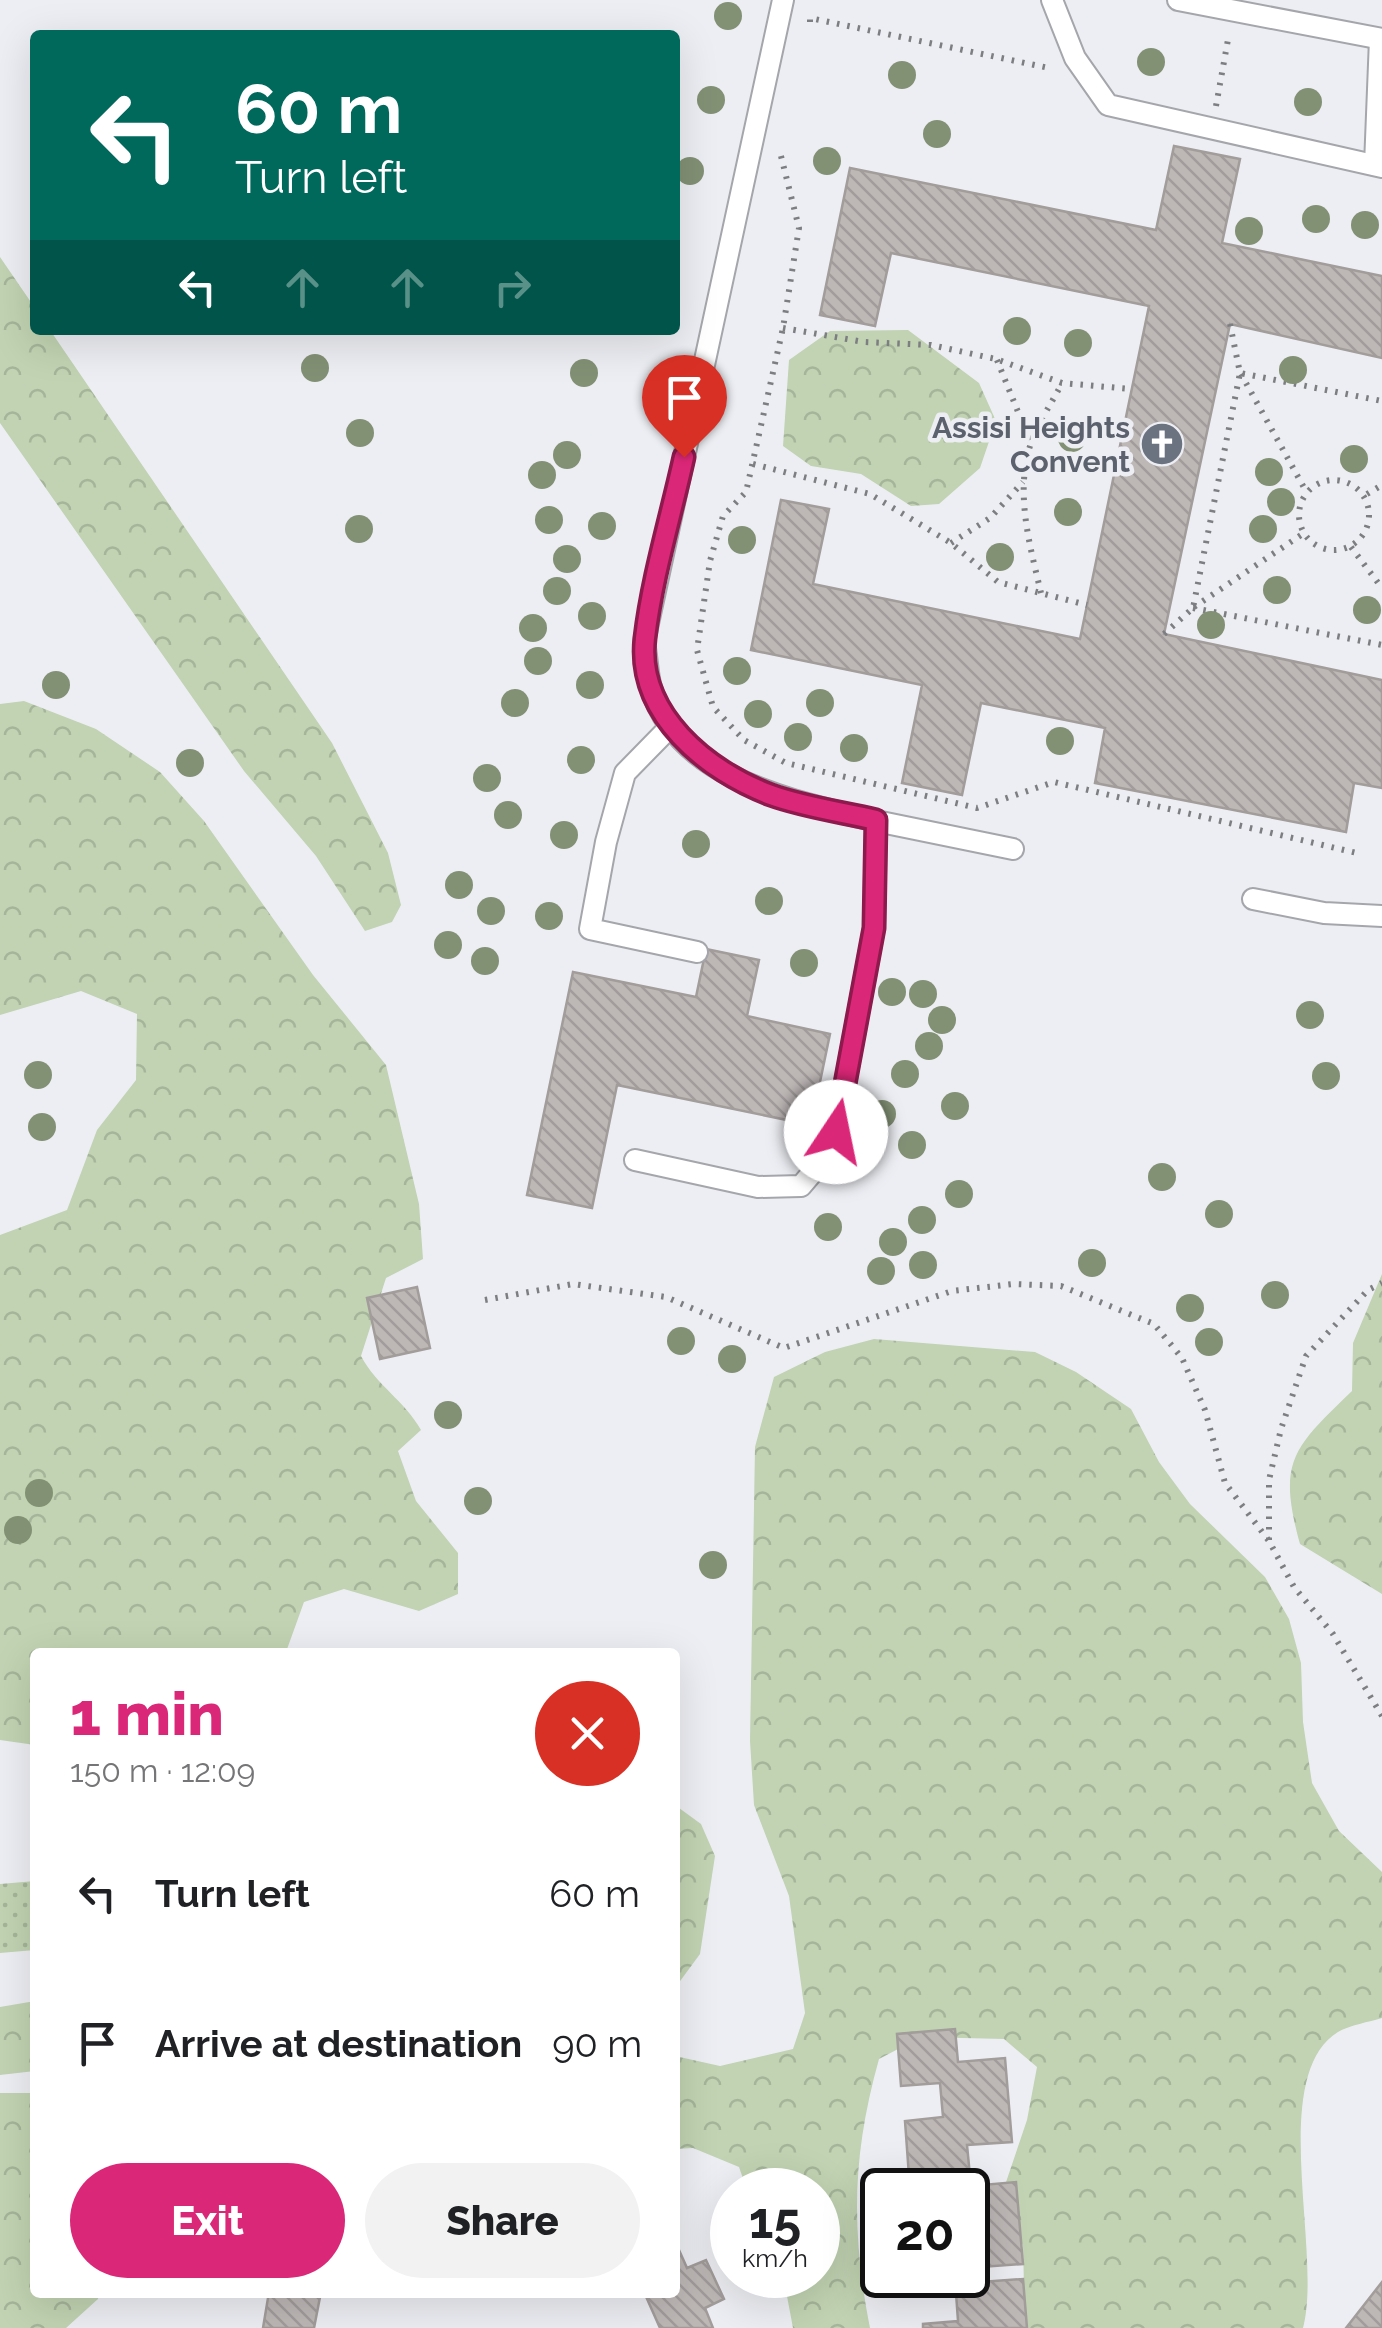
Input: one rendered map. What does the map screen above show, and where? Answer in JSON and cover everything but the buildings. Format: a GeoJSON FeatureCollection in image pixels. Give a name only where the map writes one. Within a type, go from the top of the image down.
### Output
{"type":"FeatureCollection","features":[{"type":"Feature","properties":{"kind":"lane"},"geometry":{"type":"LineString","coordinates":[[783,0],[644,642],[651,688],[670,727],[720,770],[772,795],[1013,849]]}},
{"type":"Feature","properties":{"kind":"lane"},"geometry":{"type":"LineString","coordinates":[[1052,0],[1076,58],[1108,104],[1378,166],[1381,39],[1178,0]]}},
{"type":"Feature","properties":{"kind":"lane"},"geometry":{"type":"LineString","coordinates":[[670,727],[625,773],[606,842],[590,928],[697,952]]}},
{"type":"Feature","properties":{"kind":"lane"},"geometry":{"type":"LineString","coordinates":[[635,1160],[758,1187],[800,1186],[823,1160],[836,1132],[874,928],[876,820]]}},
{"type":"Feature","properties":{"kind":"lane"},"geometry":{"type":"LineString","coordinates":[[1253,899],[1324,914],[1382,916]]}},
{"type":"Feature","properties":{"kind":"path"},"geometry":{"type":"LineString","coordinates":[[1212,129],[1233,11]]}},
{"type":"Feature","properties":{"kind":"path"},"geometry":{"type":"LineString","coordinates":[[806,36],[810,18],[1057,70]]}},
{"type":"Feature","properties":{"kind":"path"},"geometry":{"type":"LineString","coordinates":[[784,144],[780,162],[799,228],[783,328],[746,492],[723,516],[710,561],[697,650],[713,707],[744,740],[786,763],[978,808],[1054,782],[1361,854]]}},
{"type":"Feature","properties":{"kind":"path"},"geometry":{"type":"LineString","coordinates":[[1230,324],[1240,373],[1306,493]]}},
{"type":"Feature","properties":{"kind":"path"},"geometry":{"type":"LineString","coordinates":[[783,328],[864,342],[931,345],[996,359],[1062,383],[1132,389]]}},
{"type":"Feature","properties":{"kind":"path"},"geometry":{"type":"LineString","coordinates":[[996,359],[1030,444]]}},
{"type":"Feature","properties":{"kind":"path"},"geometry":{"type":"LineString","coordinates":[[1240,373],[1382,401]]}},
{"type":"Feature","properties":{"kind":"path"},"geometry":{"type":"LineString","coordinates":[[1193,608],[1240,373]]}},
{"type":"Feature","properties":{"kind":"path"},"geometry":{"type":"LineString","coordinates":[[1041,593],[1028,537],[1023,481],[1030,444],[1062,383]]}},
{"type":"Feature","properties":{"kind":"path"},"geometry":{"type":"LineString","coordinates":[[753,464],[870,494],[951,543],[998,582],[1087,604]]}},
{"type":"Feature","properties":{"kind":"path"},"geometry":{"type":"LineString","coordinates":[[1338,480],[1367,494],[1368,526],[1351,547],[1322,549],[1304,533],[1299,508],[1316,484],[1338,480]]}},
{"type":"Feature","properties":{"kind":"path"},"geometry":{"type":"LineString","coordinates":[[951,543],[990,518],[1023,481]]}},
{"type":"Feature","properties":{"kind":"path"},"geometry":{"type":"LineString","coordinates":[[1367,494],[1382,485]]}},
{"type":"Feature","properties":{"kind":"path"},"geometry":{"type":"LineString","coordinates":[[1164,634],[1193,608],[1304,533]]}},
{"type":"Feature","properties":{"kind":"path"},"geometry":{"type":"LineString","coordinates":[[1351,547],[1382,588]]}},
{"type":"Feature","properties":{"kind":"path"},"geometry":{"type":"LineString","coordinates":[[1193,608],[1382,645]]}},
{"type":"Feature","properties":{"kind":"path"},"geometry":{"type":"LineString","coordinates":[[1269,1541],[1270,1480],[1280,1429],[1306,1356],[1368,1290],[1382,1283]]}},
{"type":"Feature","properties":{"kind":"path"},"geometry":{"type":"LineString","coordinates":[[485,1300],[572,1284],[666,1297],[784,1348],[952,1291],[1013,1284],[1061,1286],[1154,1324],[1182,1358],[1205,1410],[1225,1483],[1269,1541],[1294,1587],[1332,1634],[1382,1716]]}},
{"type":"Feature","properties":{"kind":"green space"},"geometry":{"type":"Polygon","coordinates":[[[0,257],[30,301],[30,335],[53,335],[332,743],[388,853],[401,905],[392,922],[365,931],[316,856],[244,771],[0,423],[0,257]]]}},
{"type":"Feature","properties":{"kind":"green space"},"geometry":{"type":"Polygon","coordinates":[[[908,330],[979,383],[996,421],[980,468],[939,504],[911,506],[861,474],[811,466],[783,446],[789,360],[830,331],[908,330]]]}},
{"type":"Feature","properties":{"kind":"green space"},"geometry":{"type":"Polygon","coordinates":[[[24,701],[96,729],[160,772],[204,821],[313,975],[386,1065],[419,1204],[423,1259],[386,1278],[361,1356],[421,1430],[398,1451],[416,1501],[458,1553],[458,1594],[419,1611],[344,1589],[304,1602],[287,1648],[30,1648],[30,1744],[0,1740],[0,1235],[67,1210],[97,1130],[136,1080],[137,1014],[81,991],[0,1015],[0,704],[24,701]]]}},
{"type":"Feature","properties":{"kind":"green space"},"geometry":{"type":"Polygon","coordinates":[[[1382,1274],[1382,1594],[1300,1544],[1290,1493],[1295,1458],[1304,1443],[1352,1391],[1353,1343],[1382,1274]]]}},
{"type":"Feature","properties":{"kind":"green space"},"geometry":{"type":"Polygon","coordinates":[[[874,1339],[1035,1352],[1076,1372],[1131,1409],[1159,1462],[1190,1504],[1265,1577],[1289,1619],[1301,1663],[1303,1722],[1312,1783],[1339,1831],[1382,1872],[1382,2018],[1338,2032],[1317,2054],[1305,2086],[1301,2169],[1307,2296],[1303,2328],[1025,2328],[1023,2246],[1003,2191],[1027,2120],[1037,2067],[1004,2039],[921,2037],[879,2059],[864,2128],[857,2193],[860,2298],[865,2298],[870,2328],[793,2328],[787,2298],[840,2298],[840,2168],[739,2168],[693,2148],[680,2149],[680,2057],[720,2066],[793,2049],[805,2013],[789,1896],[754,1805],[750,1741],[755,1447],[774,1377],[825,1352],[874,1339]]]}},
{"type":"Feature","properties":{"kind":"green space"},"geometry":{"type":"Polygon","coordinates":[[[680,1809],[701,1824],[715,1856],[700,1954],[680,1981],[680,1809]]]}},
{"type":"Feature","properties":{"kind":"green space"},"geometry":{"type":"Polygon","coordinates":[[[30,1881],[30,1950],[0,1953],[0,1884],[30,1881]]]}},
{"type":"Feature","properties":{"kind":"green space"},"geometry":{"type":"Polygon","coordinates":[[[30,2002],[30,2072],[0,2075],[0,2007],[30,2002]]]}},
{"type":"Feature","properties":{"kind":"green space"},"geometry":{"type":"Polygon","coordinates":[[[0,2093],[30,2093],[30,2298],[98,2298],[66,2328],[0,2328],[0,2093]]]}},
{"type":"Feature","properties":{"kind":"place","name":"Assisi Heights Convent"},"geometry":{"type":"Point","coordinates":[1162,444]}},
{"type":"Feature","properties":{"kind":"route"},"geometry":{"type":"LineString","coordinates":[[684,457],[644,642],[651,688],[670,727],[720,770],[772,795],[876,820],[874,928],[836,1132]]}}]}
